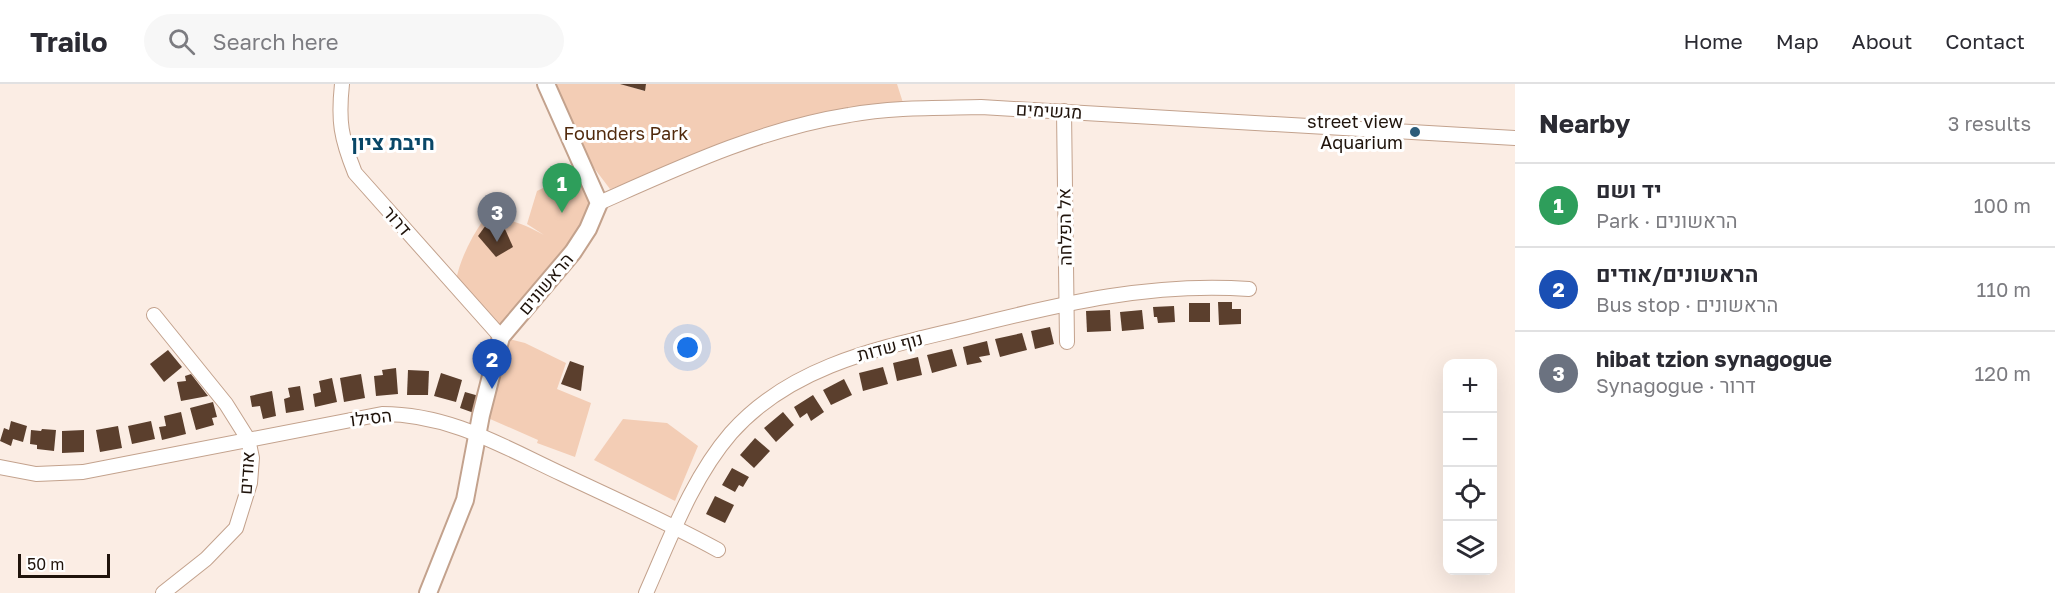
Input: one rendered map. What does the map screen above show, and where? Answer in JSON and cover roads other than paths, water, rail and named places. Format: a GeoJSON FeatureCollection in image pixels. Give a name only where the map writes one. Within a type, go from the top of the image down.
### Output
{"type":"FeatureCollection","features":[{"type":"Feature","properties":{"kind":"street","name":"דרור"},"geometry":{"type":"LineString","coordinates":[[342,84],[339,109],[342,141],[355,173],[501,337]]}},
{"type":"Feature","properties":{"kind":"street"},"geometry":{"type":"LineString","coordinates":[[546,84],[599,203]]}},
{"type":"Feature","properties":{"kind":"street","name":"מגשימים"},"geometry":{"type":"LineString","coordinates":[[599,203],[682,164],[779,131],[848,115],[905,109],[981,107],[1515,138]]}},
{"type":"Feature","properties":{"kind":"street","name":"אל הפלחה"},"geometry":{"type":"LineString","coordinates":[[1064,111],[1067,342]]}},
{"type":"Feature","properties":{"kind":"street","name":"הראשונים"},"geometry":{"type":"LineString","coordinates":[[428,593],[465,500],[479,436],[481,415],[501,337],[573,252],[588,229],[599,203]]}},
{"type":"Feature","properties":{"kind":"street","name":"נוף שדות"},"geometry":{"type":"LineString","coordinates":[[646,593],[676,527],[711,461],[731,433],[753,411],[807,375],[866,352],[1066,303],[1167,289],[1207,286],[1250,289]]}},
{"type":"Feature","properties":{"kind":"street","name":"אודים"},"geometry":{"type":"LineString","coordinates":[[154,315],[212,383],[248,439],[252,458],[250,483],[236,528],[206,559],[163,593]]}},
{"type":"Feature","properties":{"kind":"street","name":"הסילו"},"geometry":{"type":"LineString","coordinates":[[0,467],[36,474],[83,472],[382,414],[431,418],[479,436],[676,527],[718,550]]}},
{"type":"Feature","properties":{"kind":"place","name":"street view Aquarium"},"geometry":{"type":"Point","coordinates":[1415,132]}},
{"type":"Feature","properties":{"kind":"place","name":"יד ושם"},"geometry":{"type":"Point","coordinates":[562,213]}},
{"type":"Feature","properties":{"kind":"place","name":"hibat tzion synagogue"},"geometry":{"type":"Point","coordinates":[497,242]}},
{"type":"Feature","properties":{"kind":"place","name":"הראשונים/אודים"},"geometry":{"type":"Point","coordinates":[492,389]}},
{"type":"Feature","properties":{"kind":"district","name":"חיבת ציון"},"geometry":{"type":"Point","coordinates":[393,143]}},
{"type":"Feature","properties":{"kind":"park label","name":"Founders Park"},"geometry":{"type":"Point","coordinates":[626,134]}}]}
